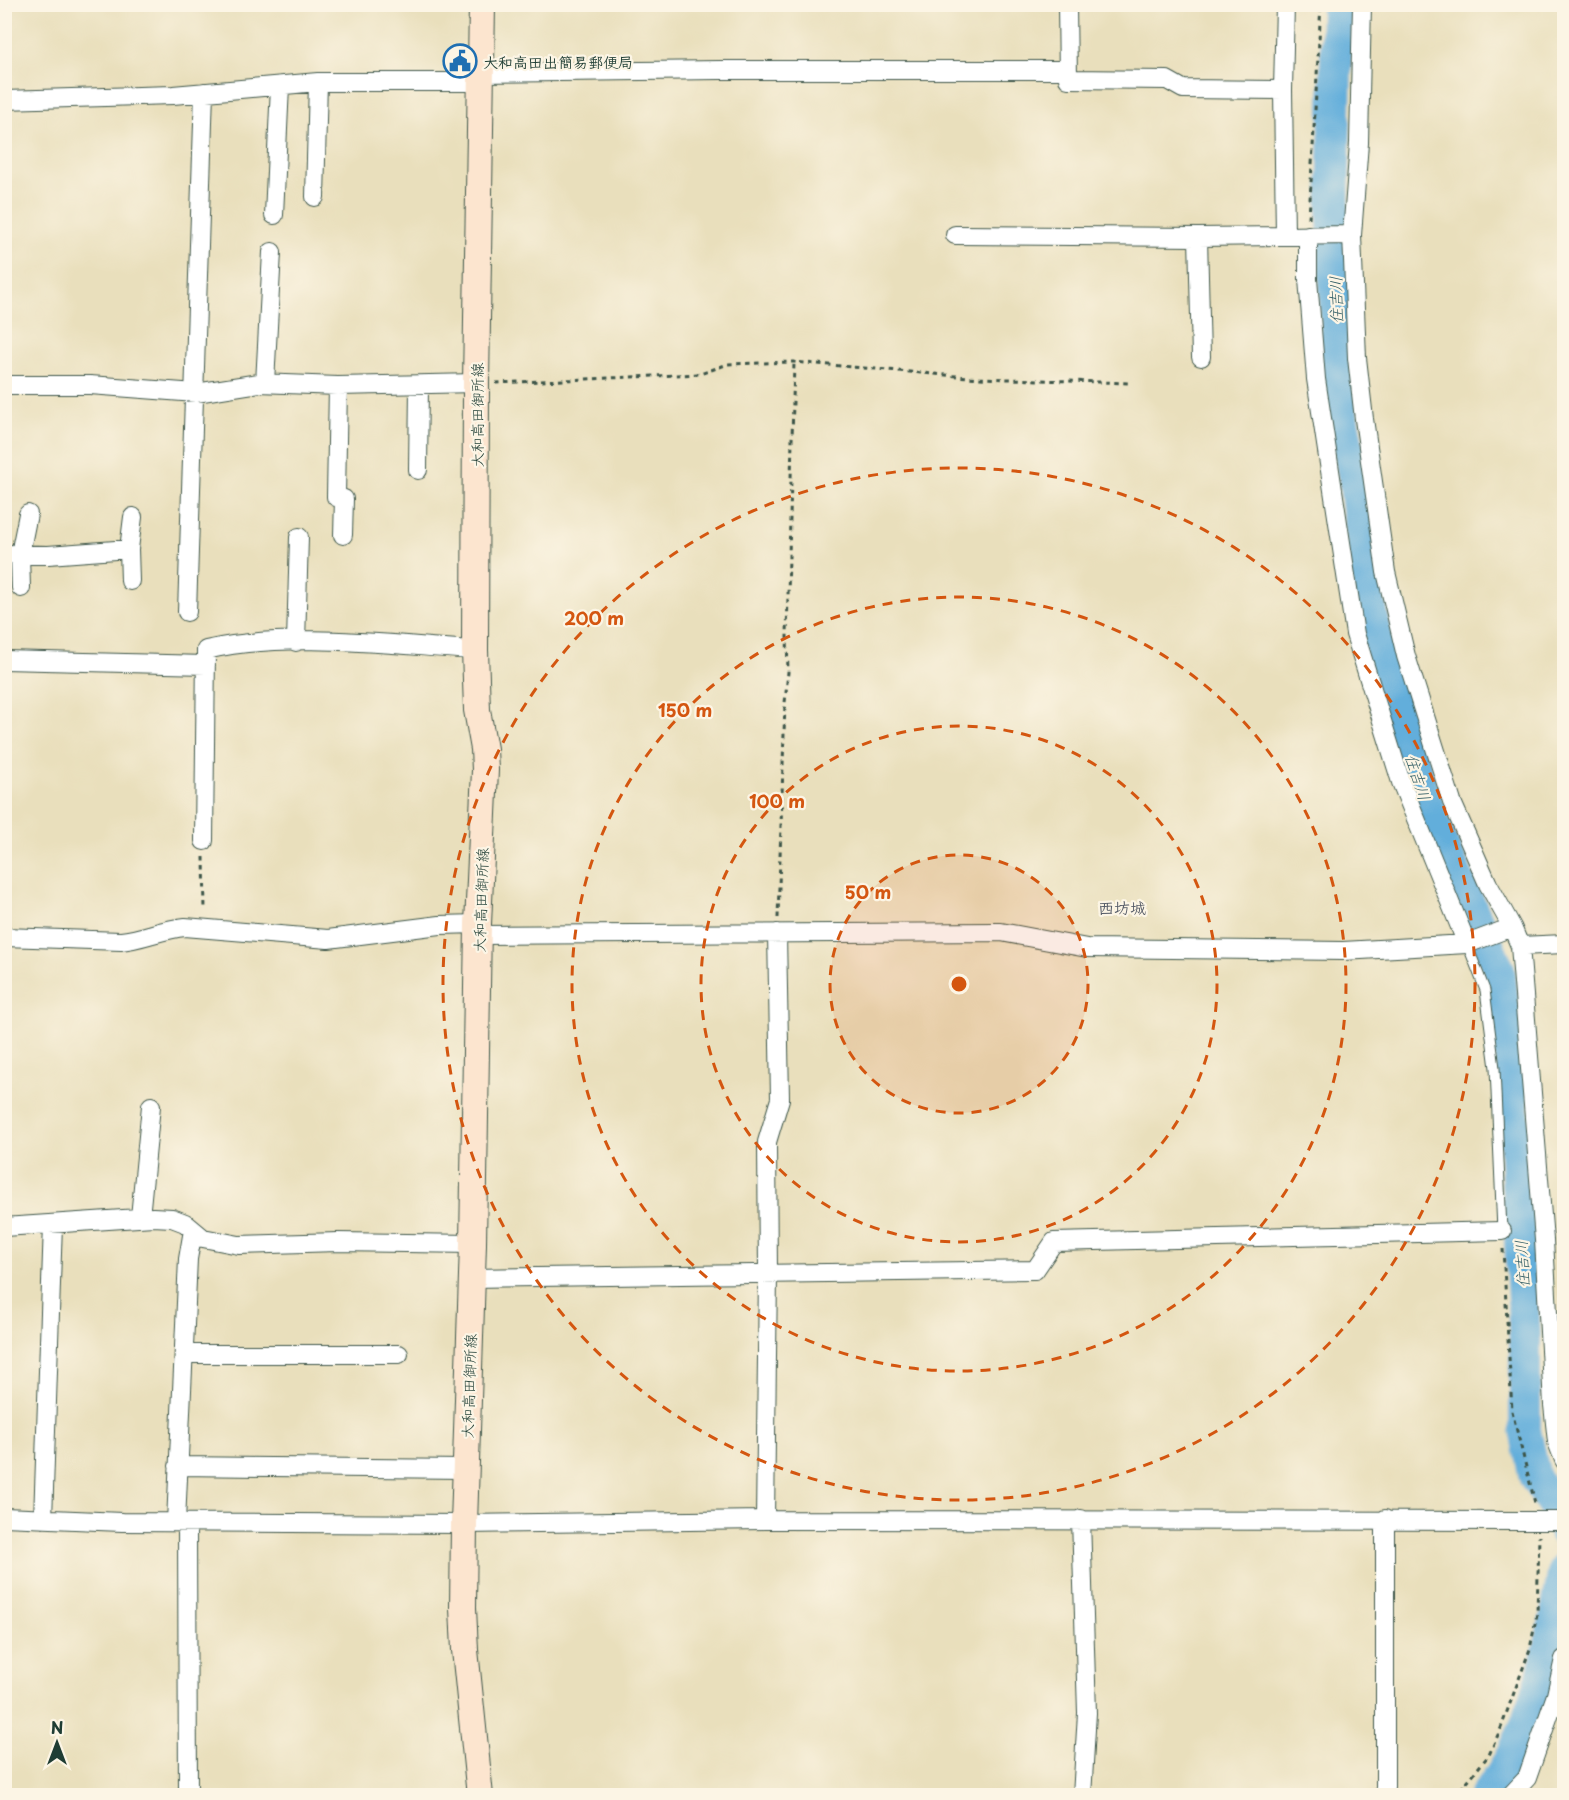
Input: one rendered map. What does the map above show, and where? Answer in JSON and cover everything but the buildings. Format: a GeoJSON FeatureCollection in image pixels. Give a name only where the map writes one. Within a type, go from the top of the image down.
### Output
{"type":"FeatureCollection","features":[{"type":"Feature","properties":{"kind":"main road","name":"大和高田御所線"},"geometry":{"type":"LineString","coordinates":[[480,1796],[463,1608],[465,1469],[473,1244],[478,930],[485,770],[477,710],[475,650],[476,383],[482,4]]}},
{"type":"Feature","properties":{"kind":"street"},"geometry":{"type":"LineString","coordinates":[[1067,4],[1068,79],[1167,80],[1183,89],[1283,90]]}},
{"type":"Feature","properties":{"kind":"street"},"geometry":{"type":"LineString","coordinates":[[1285,4],[1283,90],[1285,236]]}},
{"type":"Feature","properties":{"kind":"street"},"geometry":{"type":"LineString","coordinates":[[1362,4],[1359,143],[1352,235],[1357,358],[1364,419],[1391,593],[1406,656],[1452,802],[1488,884],[1520,946],[1545,1240],[1553,1405],[1557,1442],[1564,1460]]}},
{"type":"Feature","properties":{"kind":"street"},"geometry":{"type":"LineString","coordinates":[[4,100],[154,96],[318,82],[720,70],[1068,70]]}},
{"type":"Feature","properties":{"kind":"street"},"geometry":{"type":"LineString","coordinates":[[315,197],[318,82]]}},
{"type":"Feature","properties":{"kind":"street"},"geometry":{"type":"LineString","coordinates":[[274,215],[280,86]]}},
{"type":"Feature","properties":{"kind":"street"},"geometry":{"type":"LineString","coordinates":[[187,612],[196,393],[204,92]]}},
{"type":"Feature","properties":{"kind":"street"},"geometry":{"type":"LineString","coordinates":[[955,235],[1198,237],[1352,235]]}},
{"type":"Feature","properties":{"kind":"street"},"geometry":{"type":"LineString","coordinates":[[1308,235],[1308,279],[1316,380],[1355,634],[1368,683],[1401,782],[1467,944]]}},
{"type":"Feature","properties":{"kind":"street"},"geometry":{"type":"LineString","coordinates":[[1198,237],[1201,357]]}},
{"type":"Feature","properties":{"kind":"street"},"geometry":{"type":"LineString","coordinates":[[265,383],[272,252]]}},
{"type":"Feature","properties":{"kind":"street"},"geometry":{"type":"LineString","coordinates":[[4,385],[90,385],[196,393],[265,383],[338,386],[476,383]]}},
{"type":"Feature","properties":{"kind":"street"},"geometry":{"type":"LineString","coordinates":[[418,470],[419,385]]}},
{"type":"Feature","properties":{"kind":"street"},"geometry":{"type":"LineString","coordinates":[[338,386],[336,497],[344,500],[343,535]]}},
{"type":"Feature","properties":{"kind":"street"},"geometry":{"type":"LineString","coordinates":[[21,588],[12,554],[28,514]]}},
{"type":"Feature","properties":{"kind":"street"},"geometry":{"type":"LineString","coordinates":[[130,581],[129,549],[133,517]]}},
{"type":"Feature","properties":{"kind":"street"},"geometry":{"type":"LineString","coordinates":[[296,642],[299,537]]}},
{"type":"Feature","properties":{"kind":"street"},"geometry":{"type":"LineString","coordinates":[[12,554],[48,555],[129,549]]}},
{"type":"Feature","properties":{"kind":"street"},"geometry":{"type":"LineString","coordinates":[[204,841],[206,650],[258,642],[296,642],[475,650]]}},
{"type":"Feature","properties":{"kind":"street"},"geometry":{"type":"LineString","coordinates":[[4,660],[206,665]]}},
{"type":"Feature","properties":{"kind":"street"},"geometry":{"type":"LineString","coordinates":[[4,937],[121,941],[139,939],[168,928],[328,939],[440,925],[478,930],[777,933],[1001,932],[1088,948],[1343,951],[1467,944],[1512,927]]}},
{"type":"Feature","properties":{"kind":"street"},"geometry":{"type":"LineString","coordinates":[[765,1520],[767,1142],[780,1099],[777,933]]}},
{"type":"Feature","properties":{"kind":"street"},"geometry":{"type":"LineString","coordinates":[[1520,946],[1564,944]]}},
{"type":"Feature","properties":{"kind":"street"},"geometry":{"type":"LineString","coordinates":[[140,1217],[151,1106]]}},
{"type":"Feature","properties":{"kind":"street"},"geometry":{"type":"LineString","coordinates":[[4,1227],[140,1217],[172,1218],[185,1223],[203,1238],[239,1245],[338,1242],[473,1244]]}},
{"type":"Feature","properties":{"kind":"street"},"geometry":{"type":"LineString","coordinates":[[43,1519],[53,1224]]}},
{"type":"Feature","properties":{"kind":"street"},"geometry":{"type":"LineString","coordinates":[[188,1796],[178,1466],[188,1259],[193,1230]]}},
{"type":"Feature","properties":{"kind":"street"},"geometry":{"type":"LineString","coordinates":[[472,1278],[1035,1270],[1054,1242],[1502,1231]]}},
{"type":"Feature","properties":{"kind":"street"},"geometry":{"type":"LineString","coordinates":[[184,1354],[399,1354]]}},
{"type":"Feature","properties":{"kind":"street"},"geometry":{"type":"LineString","coordinates":[[178,1466],[465,1469]]}},
{"type":"Feature","properties":{"kind":"street"},"geometry":{"type":"LineString","coordinates":[[4,1517],[181,1522],[464,1524],[1081,1519],[1564,1521]]}},
{"type":"Feature","properties":{"kind":"street"},"geometry":{"type":"LineString","coordinates":[[1081,1519],[1087,1713],[1082,1796]]}},
{"type":"Feature","properties":{"kind":"street"},"geometry":{"type":"LineString","coordinates":[[1385,1519],[1385,1787]]}},
{"type":"Feature","properties":{"kind":"street"},"geometry":{"type":"LineString","coordinates":[[1510,1796],[1527,1778],[1556,1695],[1564,1659]]}},
{"type":"Feature","properties":{"kind":"lane"},"geometry":{"type":"LineString","coordinates":[[1467,944],[1485,990],[1495,1068],[1502,1231]]}},
{"type":"Feature","properties":{"kind":"path"},"geometry":{"type":"LineString","coordinates":[[1308,235],[1321,4]]}},
{"type":"Feature","properties":{"kind":"path"},"geometry":{"type":"LineString","coordinates":[[476,383],[700,374],[728,364],[794,362],[980,378],[1130,383]]}},
{"type":"Feature","properties":{"kind":"path"},"geometry":{"type":"LineString","coordinates":[[777,933],[788,672],[794,362]]}},
{"type":"Feature","properties":{"kind":"path"},"geometry":{"type":"LineString","coordinates":[[204,841],[206,929]]}},
{"type":"Feature","properties":{"kind":"waterway","name":"住吉川"},"geometry":{"type":"LineString","coordinates":[[1337,4],[1333,219],[1337,371],[1370,603],[1396,709],[1437,831],[1499,969],[1511,1058],[1525,1341],[1525,1430],[1535,1478],[1559,1514],[1564,1532]]}},
{"type":"Feature","properties":{"kind":"waterway","name":"住吉川"},"geometry":{"type":"LineString","coordinates":[[1485,1796],[1503,1771],[1529,1717],[1547,1658],[1564,1569]]}},
{"type":"Feature","properties":{"kind":"place","name":"大和高田出簡易郵便局"},"geometry":{"type":"Point","coordinates":[460,61]}},
{"type":"Feature","properties":{"kind":"district","name":"西坊城"},"geometry":{"type":"Point","coordinates":[1122,907]}}]}
